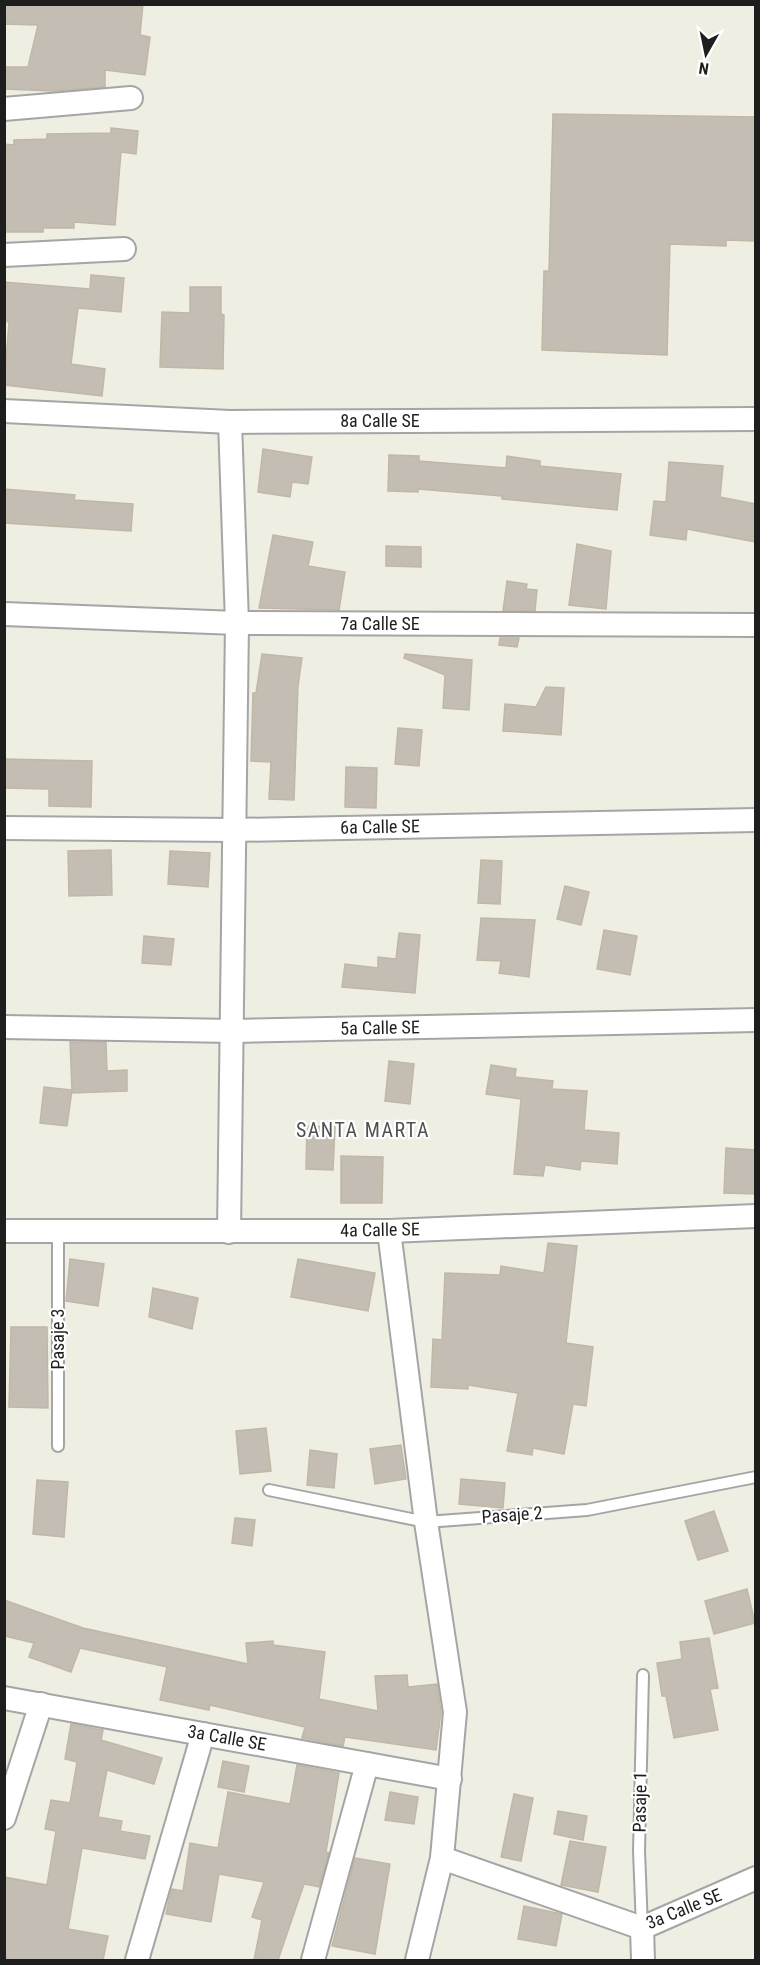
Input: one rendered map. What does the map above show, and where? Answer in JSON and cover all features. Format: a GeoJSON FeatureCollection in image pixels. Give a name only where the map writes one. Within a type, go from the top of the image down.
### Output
{"type":"FeatureCollection","features":[{"type":"Feature","properties":{"kind":"street"},"geometry":{"type":"LineString","coordinates":[[4,109],[130,98]]}},
{"type":"Feature","properties":{"kind":"street"},"geometry":{"type":"LineString","coordinates":[[4,255],[124,249]]}},
{"type":"Feature","properties":{"kind":"street","name":"8a Calle SE"},"geometry":{"type":"LineString","coordinates":[[4,411],[230,422],[756,419]]}},
{"type":"Feature","properties":{"kind":"street"},"geometry":{"type":"LineString","coordinates":[[229,1232],[237,623],[230,422]]}},
{"type":"Feature","properties":{"kind":"street","name":"7a Calle SE"},"geometry":{"type":"LineString","coordinates":[[4,614],[237,623],[756,625]]}},
{"type":"Feature","properties":{"kind":"street","name":"6a Calle SE"},"geometry":{"type":"LineString","coordinates":[[4,828],[235,830],[756,820]]}},
{"type":"Feature","properties":{"kind":"street","name":"5a Calle SE"},"geometry":{"type":"LineString","coordinates":[[4,1027],[233,1030],[756,1020]]}},
{"type":"Feature","properties":{"kind":"street","name":"4a Calle SE"},"geometry":{"type":"LineString","coordinates":[[4,1231],[389,1231],[756,1216]]}},
{"type":"Feature","properties":{"kind":"street"},"geometry":{"type":"LineString","coordinates":[[389,1231],[426,1521],[455,1712],[442,1858],[417,1960]]}},
{"type":"Feature","properties":{"kind":"street","name":"3a Calle SE"},"geometry":{"type":"LineString","coordinates":[[4,1698],[450,1779]]}},
{"type":"Feature","properties":{"kind":"street"},"geometry":{"type":"LineString","coordinates":[[4,1818],[41,1704]]}},
{"type":"Feature","properties":{"kind":"street"},"geometry":{"type":"LineString","coordinates":[[136,1960],[203,1734]]}},
{"type":"Feature","properties":{"kind":"street"},"geometry":{"type":"LineString","coordinates":[[313,1960],[367,1764]]}},
{"type":"Feature","properties":{"kind":"street","name":"3a Calle SE"},"geometry":{"type":"LineString","coordinates":[[442,1858],[642,1928],[756,1878]]}},
{"type":"Feature","properties":{"kind":"street"},"geometry":{"type":"LineString","coordinates":[[642,1928],[643,1960]]}},
{"type":"Feature","properties":{"kind":"lane","name":"Pasaje 3"},"geometry":{"type":"LineString","coordinates":[[58,1232],[58,1446]]}},
{"type":"Feature","properties":{"kind":"lane","name":"Pasaje 2"},"geometry":{"type":"LineString","coordinates":[[269,1491],[426,1521],[587,1510],[756,1478]]}},
{"type":"Feature","properties":{"kind":"lane","name":"Pasaje 1"},"geometry":{"type":"LineString","coordinates":[[642,1928],[639,1851],[643,1675]]}},
{"type":"Feature","properties":{"kind":"building"},"geometry":{"type":"Polygon","coordinates":[[[4,4],[143,4],[140,35],[150,37],[145,75],[105,70],[105,87],[53,91],[4,89],[4,67],[28,67],[38,25],[4,24],[4,4]]]}},
{"type":"Feature","properties":{"kind":"building"},"geometry":{"type":"Polygon","coordinates":[[[553,114],[756,117],[756,241],[726,240],[726,246],[670,244],[667,355],[542,350],[544,271],[549,271],[553,114]]]}},
{"type":"Feature","properties":{"kind":"building"},"geometry":{"type":"Polygon","coordinates":[[[111,128],[138,131],[136,154],[121,152],[115,225],[74,222],[74,228],[43,228],[43,232],[4,232],[4,144],[14,145],[14,140],[47,139],[47,134],[111,133],[111,128]]]}},
{"type":"Feature","properties":{"kind":"building"},"geometry":{"type":"Polygon","coordinates":[[[91,275],[124,278],[121,312],[78,308],[71,364],[105,369],[102,396],[4,385],[9,322],[4,321],[4,282],[90,289],[91,275]]]}},
{"type":"Feature","properties":{"kind":"building"},"geometry":{"type":"Polygon","coordinates":[[[190,287],[221,287],[221,314],[224,315],[223,369],[160,367],[162,312],[190,313],[190,287]]]}},
{"type":"Feature","properties":{"kind":"building"},"geometry":{"type":"Polygon","coordinates":[[[263,449],[312,457],[308,484],[292,482],[290,497],[258,492],[263,449]]]}},
{"type":"Feature","properties":{"kind":"building"},"geometry":{"type":"Polygon","coordinates":[[[389,455],[419,456],[419,461],[506,468],[507,456],[540,461],[540,466],[621,474],[617,510],[502,499],[502,496],[418,489],[418,492],[388,491],[389,455]]]}},
{"type":"Feature","properties":{"kind":"building"},"geometry":{"type":"Polygon","coordinates":[[[669,462],[723,466],[720,497],[756,504],[756,542],[687,529],[686,540],[650,535],[654,501],[666,502],[669,462]]]}},
{"type":"Feature","properties":{"kind":"building"},"geometry":{"type":"Polygon","coordinates":[[[4,489],[75,495],[74,500],[133,504],[131,531],[4,523],[4,489]]]}},
{"type":"Feature","properties":{"kind":"building"},"geometry":{"type":"Polygon","coordinates":[[[273,535],[313,542],[308,566],[345,572],[339,610],[259,608],[273,535]]]}},
{"type":"Feature","properties":{"kind":"building"},"geometry":{"type":"Polygon","coordinates":[[[577,544],[611,551],[606,609],[569,605],[577,544]]]}},
{"type":"Feature","properties":{"kind":"building"},"geometry":{"type":"Polygon","coordinates":[[[386,546],[421,547],[421,567],[386,566],[386,546]]]}},
{"type":"Feature","properties":{"kind":"building"},"geometry":{"type":"Polygon","coordinates":[[[507,581],[527,584],[526,589],[537,590],[535,611],[503,611],[507,581]]]}},
{"type":"Feature","properties":{"kind":"building"},"geometry":{"type":"Polygon","coordinates":[[[500,638],[519,638],[517,647],[499,645],[500,638]]]}},
{"type":"Feature","properties":{"kind":"building"},"geometry":{"type":"Polygon","coordinates":[[[262,654],[302,658],[298,686],[294,800],[269,799],[271,762],[251,761],[253,693],[256,693],[262,654]]]}},
{"type":"Feature","properties":{"kind":"building"},"geometry":{"type":"Polygon","coordinates":[[[405,654],[472,660],[469,710],[443,708],[445,675],[404,658],[405,654]]]}},
{"type":"Feature","properties":{"kind":"building"},"geometry":{"type":"Polygon","coordinates":[[[546,687],[564,688],[561,735],[503,731],[505,704],[536,707],[546,687]]]}},
{"type":"Feature","properties":{"kind":"building"},"geometry":{"type":"Polygon","coordinates":[[[398,728],[422,730],[419,766],[395,764],[398,728]]]}},
{"type":"Feature","properties":{"kind":"building"},"geometry":{"type":"Polygon","coordinates":[[[4,759],[92,761],[91,807],[49,806],[49,789],[4,788],[4,759]]]}},
{"type":"Feature","properties":{"kind":"building"},"geometry":{"type":"Polygon","coordinates":[[[346,767],[377,768],[376,808],[345,807],[346,767]]]}},
{"type":"Feature","properties":{"kind":"building"},"geometry":{"type":"Polygon","coordinates":[[[111,850],[112,895],[69,896],[68,851],[111,850]]]}},
{"type":"Feature","properties":{"kind":"building"},"geometry":{"type":"Polygon","coordinates":[[[170,851],[210,853],[208,887],[168,884],[170,851]]]}},
{"type":"Feature","properties":{"kind":"building"},"geometry":{"type":"Polygon","coordinates":[[[481,860],[502,861],[500,904],[478,903],[481,860]]]}},
{"type":"Feature","properties":{"kind":"building"},"geometry":{"type":"Polygon","coordinates":[[[565,886],[589,892],[581,925],[557,919],[565,886]]]}},
{"type":"Feature","properties":{"kind":"building"},"geometry":{"type":"Polygon","coordinates":[[[481,918],[535,920],[529,977],[499,973],[501,961],[477,960],[481,918]]]}},
{"type":"Feature","properties":{"kind":"building"},"geometry":{"type":"Polygon","coordinates":[[[604,930],[637,936],[630,975],[597,969],[604,930]]]}},
{"type":"Feature","properties":{"kind":"building"},"geometry":{"type":"Polygon","coordinates":[[[399,933],[420,935],[415,993],[342,987],[345,964],[378,968],[378,957],[396,959],[399,933]]]}},
{"type":"Feature","properties":{"kind":"building"},"geometry":{"type":"Polygon","coordinates":[[[144,936],[174,939],[171,965],[142,963],[144,936]]]}},
{"type":"Feature","properties":{"kind":"building"},"geometry":{"type":"Polygon","coordinates":[[[70,1042],[106,1042],[107,1071],[127,1070],[127,1091],[72,1093],[70,1042]]]}},
{"type":"Feature","properties":{"kind":"building"},"geometry":{"type":"Polygon","coordinates":[[[389,1061],[414,1064],[410,1104],[385,1101],[389,1061]]]}},
{"type":"Feature","properties":{"kind":"building"},"geometry":{"type":"Polygon","coordinates":[[[491,1065],[516,1069],[515,1077],[553,1081],[552,1089],[587,1091],[584,1130],[619,1133],[617,1164],[581,1161],[580,1170],[545,1165],[543,1176],[514,1174],[521,1099],[486,1094],[491,1065]]]}},
{"type":"Feature","properties":{"kind":"building"},"geometry":{"type":"Polygon","coordinates":[[[44,1087],[72,1090],[67,1126],[40,1123],[44,1087]]]}},
{"type":"Feature","properties":{"kind":"building"},"geometry":{"type":"Polygon","coordinates":[[[307,1126],[335,1127],[333,1170],[306,1169],[307,1126]]]}},
{"type":"Feature","properties":{"kind":"building"},"geometry":{"type":"Polygon","coordinates":[[[726,1148],[756,1150],[756,1194],[724,1193],[726,1148]]]}},
{"type":"Feature","properties":{"kind":"building"},"geometry":{"type":"Polygon","coordinates":[[[341,1156],[383,1157],[382,1203],[341,1203],[341,1156]]]}},
{"type":"Feature","properties":{"kind":"building"},"geometry":{"type":"Polygon","coordinates":[[[548,1243],[577,1246],[566,1343],[593,1347],[586,1406],[573,1404],[564,1454],[533,1448],[532,1455],[507,1451],[518,1393],[468,1385],[468,1389],[431,1387],[433,1339],[442,1340],[445,1273],[500,1275],[501,1266],[544,1273],[548,1243]]]}},
{"type":"Feature","properties":{"kind":"building"},"geometry":{"type":"Polygon","coordinates":[[[70,1259],[104,1264],[98,1306],[66,1301],[70,1259]]]}},
{"type":"Feature","properties":{"kind":"building"},"geometry":{"type":"Polygon","coordinates":[[[298,1259],[375,1273],[368,1311],[291,1297],[298,1259]]]}},
{"type":"Feature","properties":{"kind":"building"},"geometry":{"type":"Polygon","coordinates":[[[153,1288],[198,1298],[192,1329],[149,1317],[153,1288]]]}},
{"type":"Feature","properties":{"kind":"building"},"geometry":{"type":"Polygon","coordinates":[[[11,1327],[47,1327],[48,1408],[9,1407],[11,1327]]]}},
{"type":"Feature","properties":{"kind":"building"},"geometry":{"type":"Polygon","coordinates":[[[266,1428],[271,1471],[240,1474],[236,1431],[266,1428]]]}},
{"type":"Feature","properties":{"kind":"building"},"geometry":{"type":"Polygon","coordinates":[[[401,1445],[406,1479],[375,1484],[370,1449],[401,1445]]]}},
{"type":"Feature","properties":{"kind":"building"},"geometry":{"type":"Polygon","coordinates":[[[310,1450],[337,1454],[334,1488],[307,1485],[310,1450]]]}},
{"type":"Feature","properties":{"kind":"building"},"geometry":{"type":"Polygon","coordinates":[[[461,1479],[505,1483],[503,1508],[459,1504],[461,1479]]]}},
{"type":"Feature","properties":{"kind":"building"},"geometry":{"type":"Polygon","coordinates":[[[37,1480],[68,1482],[64,1537],[33,1534],[37,1480]]]}},
{"type":"Feature","properties":{"kind":"building"},"geometry":{"type":"Polygon","coordinates":[[[714,1511],[728,1551],[698,1560],[685,1521],[714,1511]]]}},
{"type":"Feature","properties":{"kind":"building"},"geometry":{"type":"Polygon","coordinates":[[[235,1518],[255,1520],[252,1546],[232,1543],[235,1518]]]}},
{"type":"Feature","properties":{"kind":"building"},"geometry":{"type":"Polygon","coordinates":[[[747,1589],[755,1623],[714,1634],[705,1601],[747,1589]]]}},
{"type":"Feature","properties":{"kind":"building"},"geometry":{"type":"Polygon","coordinates":[[[4,1600],[83,1628],[248,1664],[246,1643],[273,1641],[273,1645],[325,1652],[319,1699],[378,1711],[375,1676],[407,1675],[408,1687],[437,1684],[441,1712],[436,1750],[345,1737],[343,1746],[302,1738],[305,1727],[210,1705],[209,1710],[160,1700],[167,1667],[80,1648],[71,1672],[29,1657],[34,1643],[4,1636],[4,1600]]]}},
{"type":"Feature","properties":{"kind":"building"},"geometry":{"type":"Polygon","coordinates":[[[709,1638],[718,1688],[710,1689],[718,1730],[674,1738],[666,1696],[662,1696],[657,1663],[682,1659],[680,1642],[709,1638]]]}},
{"type":"Feature","properties":{"kind":"building"},"geometry":{"type":"Polygon","coordinates":[[[71,1724],[103,1730],[101,1740],[162,1758],[154,1784],[107,1770],[98,1817],[122,1821],[120,1831],[150,1836],[145,1859],[82,1848],[68,1929],[108,1936],[103,1960],[4,1960],[4,1877],[47,1885],[56,1831],[45,1829],[51,1800],[70,1803],[77,1762],[65,1759],[71,1724]]]}},
{"type":"Feature","properties":{"kind":"building"},"geometry":{"type":"Polygon","coordinates":[[[223,1761],[249,1766],[244,1792],[218,1787],[223,1761]]]}},
{"type":"Feature","properties":{"kind":"building"},"geometry":{"type":"Polygon","coordinates":[[[297,1765],[339,1773],[326,1852],[329,1853],[319,1887],[304,1884],[278,1960],[254,1960],[262,1920],[252,1917],[264,1882],[219,1874],[211,1922],[166,1914],[169,1900],[172,1889],[183,1891],[190,1843],[218,1848],[228,1792],[290,1804],[297,1765]]]}},
{"type":"Feature","properties":{"kind":"building"},"geometry":{"type":"Polygon","coordinates":[[[390,1792],[418,1797],[414,1824],[385,1820],[390,1792]]]}},
{"type":"Feature","properties":{"kind":"building"},"geometry":{"type":"Polygon","coordinates":[[[514,1794],[533,1798],[521,1861],[501,1857],[514,1794]]]}},
{"type":"Feature","properties":{"kind":"building"},"geometry":{"type":"Polygon","coordinates":[[[558,1811],[587,1816],[583,1840],[554,1834],[558,1811]]]}},
{"type":"Feature","properties":{"kind":"building"},"geometry":{"type":"Polygon","coordinates":[[[570,1841],[606,1847],[598,1892],[561,1885],[570,1841]]]}},
{"type":"Feature","properties":{"kind":"building"},"geometry":{"type":"Polygon","coordinates":[[[355,1858],[390,1864],[375,1954],[332,1946],[355,1858]]]}},
{"type":"Feature","properties":{"kind":"building"},"geometry":{"type":"Polygon","coordinates":[[[524,1906],[562,1914],[556,1946],[518,1939],[524,1906]]]}},
{"type":"Feature","properties":{"kind":"district","name":"SANTA MARTA"},"geometry":{"type":"Point","coordinates":[363,1130]}}]}
